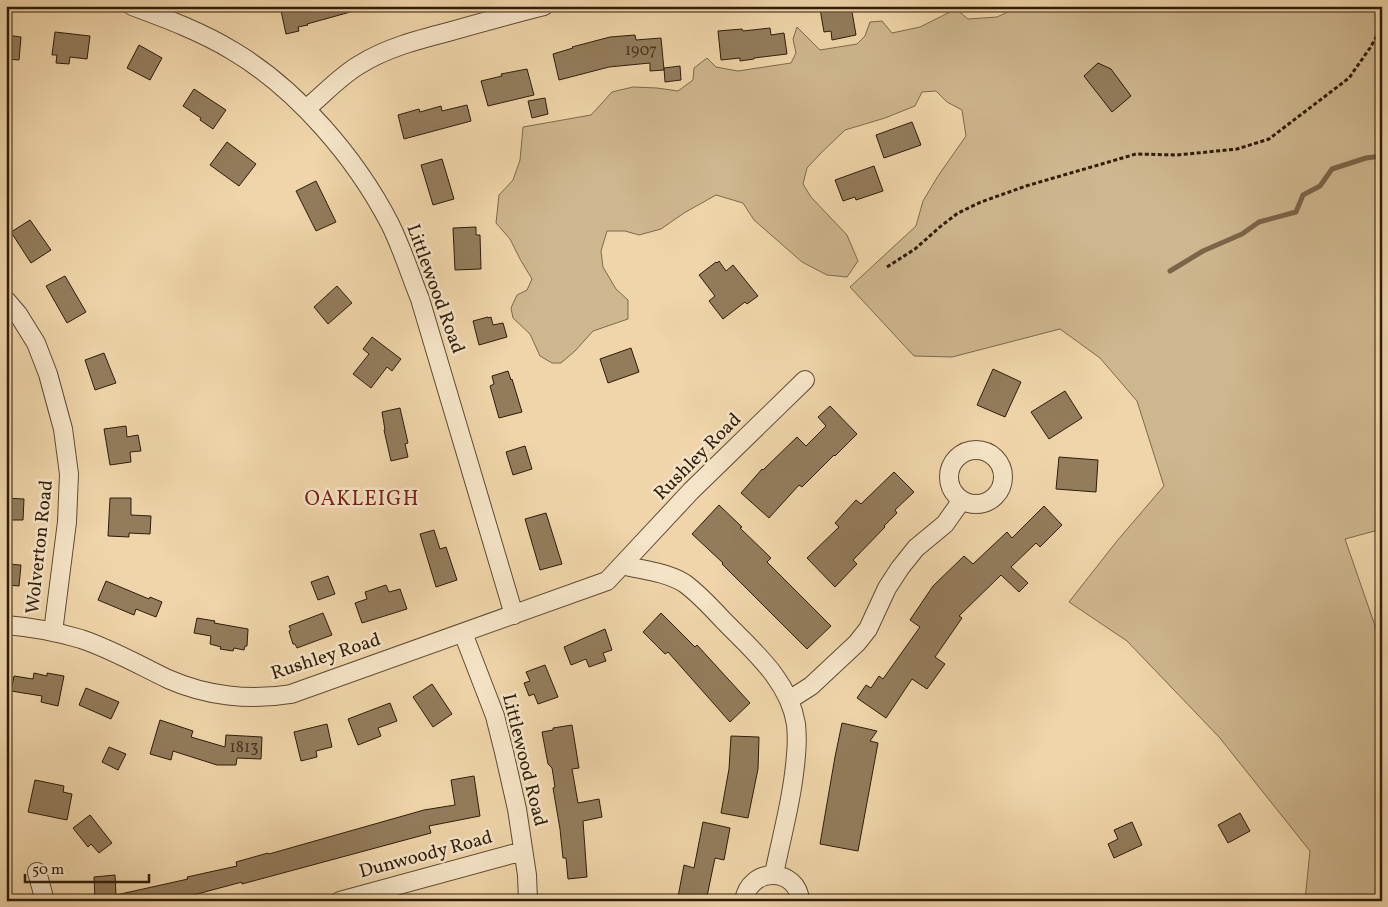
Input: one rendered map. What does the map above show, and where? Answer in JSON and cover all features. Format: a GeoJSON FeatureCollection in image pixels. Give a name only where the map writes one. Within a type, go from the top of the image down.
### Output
{"type":"FeatureCollection","features":[{"type":"Feature","properties":{"kind":"street","name":"Littlewood Road"},"geometry":{"type":"LineString","coordinates":[[132,6],[193,30],[233,51],[266,73],[306,109],[332,138],[368,186],[389,224],[420,298],[514,615]]}},
{"type":"Feature","properties":{"kind":"street"},"geometry":{"type":"LineString","coordinates":[[306,109],[358,65],[406,43],[544,6]]}},
{"type":"Feature","properties":{"kind":"street","name":"Wolverton Road"},"geometry":{"type":"LineString","coordinates":[[6,300],[18,314],[36,343],[48,374],[64,438],[69,474],[67,522],[52,632]]}},
{"type":"Feature","properties":{"kind":"street","name":"Rushley Road"},"geometry":{"type":"LineString","coordinates":[[6,625],[52,632],[82,640],[125,657],[192,688],[248,698],[291,694],[607,581],[691,492],[806,380]]}},
{"type":"Feature","properties":{"kind":"street"},"geometry":{"type":"LineString","coordinates":[[789,700],[811,686],[857,643],[868,629],[887,588],[900,568],[916,548],[945,524],[962,500]]}},
{"type":"Feature","properties":{"kind":"street"},"geometry":{"type":"LineString","coordinates":[[622,566],[661,573],[683,583],[702,598],[764,662],[778,680],[789,700],[796,724],[795,771],[774,874]]}},
{"type":"Feature","properties":{"kind":"street","name":"Littlewood Road"},"geometry":{"type":"LineString","coordinates":[[463,633],[495,716],[504,752],[517,809],[527,875],[528,901]]}},
{"type":"Feature","properties":{"kind":"street","name":"Dunwoody Road"},"geometry":{"type":"LineString","coordinates":[[340,901],[523,851]]}},
{"type":"Feature","properties":{"kind":"street"},"geometry":{"type":"LineString","coordinates":[[37,872],[45,901]]}},
{"type":"Feature","properties":{"kind":"street"},"geometry":{"type":"LineString","coordinates":[[744,901],[749,886],[764,875],[774,874],[783,876],[791,881],[797,888],[800,901]]}},
{"type":"Feature","properties":{"kind":"path"},"geometry":{"type":"LineString","coordinates":[[887,266],[915,249],[958,213],[1026,186],[1136,154],[1177,155],[1237,149],[1269,139],[1349,78],[1382,27]]}},
{"type":"Feature","properties":{"kind":"shaded area"},"geometry":{"type":"Polygon","coordinates":[[[1014,6],[1033,6],[1037,8],[1042,6],[1382,6],[1382,529],[1345,539],[1382,646],[1382,901],[1303,901],[1305,900],[1310,851],[1219,737],[1127,641],[1069,602],[1117,541],[1164,486],[1137,401],[1100,358],[1060,329],[952,357],[914,356],[850,287],[916,226],[923,201],[966,136],[962,110],[947,102],[936,91],[922,92],[915,106],[885,118],[845,130],[807,168],[803,184],[811,197],[847,235],[858,261],[847,277],[827,275],[802,262],[754,220],[743,203],[716,195],[684,213],[661,229],[639,235],[625,231],[607,231],[601,251],[603,267],[616,289],[628,300],[628,319],[593,331],[561,363],[552,363],[540,356],[530,334],[513,318],[511,308],[517,295],[527,290],[532,279],[510,239],[496,223],[499,195],[513,180],[520,160],[523,127],[591,115],[612,92],[633,87],[678,91],[693,80],[694,68],[707,58],[716,67],[738,71],[791,63],[796,53],[793,39],[797,27],[820,50],[857,44],[865,36],[870,22],[882,21],[892,33],[920,27],[956,9],[968,19],[997,17],[1014,9],[1014,6]]]}},
{"type":"Feature","properties":{"kind":"building"},"geometry":{"type":"Polygon","coordinates":[[[280,6],[354,6],[354,11],[298,27],[299,31],[286,34],[280,6]]]}},
{"type":"Feature","properties":{"kind":"building"},"geometry":{"type":"Polygon","coordinates":[[[832,6],[851,6],[856,35],[832,40],[831,31],[824,32],[820,9],[832,6]]]}},
{"type":"Feature","properties":{"kind":"building"},"geometry":{"type":"Polygon","coordinates":[[[770,28],[771,35],[784,33],[787,54],[740,61],[740,58],[721,60],[718,31],[770,28]]]}},
{"type":"Feature","properties":{"kind":"building"},"geometry":{"type":"Polygon","coordinates":[[[55,32],[90,36],[87,59],[70,57],[69,64],[56,63],[57,55],[52,55],[55,32]]]}},
{"type":"Feature","properties":{"kind":"building"},"geometry":{"type":"Polygon","coordinates":[[[6,35],[21,37],[19,60],[6,59],[6,35]]]}},
{"type":"Feature","properties":{"kind":"building"},"geometry":{"type":"Polygon","coordinates":[[[635,35],[636,40],[661,38],[664,70],[650,71],[650,63],[609,67],[559,80],[553,54],[610,37],[635,35]]]}},
{"type":"Feature","properties":{"kind":"building"},"geometry":{"type":"Polygon","coordinates":[[[139,45],[162,58],[150,80],[127,68],[139,45]]]}},
{"type":"Feature","properties":{"kind":"building"},"geometry":{"type":"Polygon","coordinates":[[[1098,63],[1111,69],[1131,96],[1112,112],[1084,76],[1098,63]]]}},
{"type":"Feature","properties":{"kind":"building"},"geometry":{"type":"Polygon","coordinates":[[[680,66],[681,80],[665,82],[664,68],[680,66]]]}},
{"type":"Feature","properties":{"kind":"building"},"geometry":{"type":"Polygon","coordinates":[[[527,69],[534,95],[488,106],[481,81],[502,76],[501,74],[527,69]]]}},
{"type":"Feature","properties":{"kind":"building"},"geometry":{"type":"Polygon","coordinates":[[[194,89],[226,110],[213,129],[183,106],[194,89]]]}},
{"type":"Feature","properties":{"kind":"building"},"geometry":{"type":"Polygon","coordinates":[[[545,98],[548,114],[532,118],[528,101],[545,98]]]}},
{"type":"Feature","properties":{"kind":"building"},"geometry":{"type":"Polygon","coordinates":[[[467,105],[471,121],[404,139],[398,115],[419,109],[420,112],[441,106],[442,111],[467,105]]]}},
{"type":"Feature","properties":{"kind":"building"},"geometry":{"type":"Polygon","coordinates":[[[912,122],[921,145],[884,158],[876,135],[912,122]]]}},
{"type":"Feature","properties":{"kind":"building"},"geometry":{"type":"Polygon","coordinates":[[[227,142],[256,164],[239,186],[210,165],[227,142]]]}},
{"type":"Feature","properties":{"kind":"building"},"geometry":{"type":"Polygon","coordinates":[[[442,159],[454,199],[433,205],[421,165],[442,159]]]}},
{"type":"Feature","properties":{"kind":"building"},"geometry":{"type":"Polygon","coordinates":[[[874,166],[883,191],[856,200],[855,197],[843,201],[835,180],[874,166]]]}},
{"type":"Feature","properties":{"kind":"building"},"geometry":{"type":"Polygon","coordinates":[[[316,181],[336,222],[316,231],[296,191],[316,181]]]}},
{"type":"Feature","properties":{"kind":"building"},"geometry":{"type":"Polygon","coordinates":[[[30,220],[51,250],[31,263],[11,232],[30,220]]]}},
{"type":"Feature","properties":{"kind":"building"},"geometry":{"type":"Polygon","coordinates":[[[476,227],[476,235],[480,235],[481,269],[455,270],[453,228],[476,227]]]}},
{"type":"Feature","properties":{"kind":"building"},"geometry":{"type":"Polygon","coordinates":[[[719,261],[726,271],[733,265],[758,296],[747,304],[745,302],[723,319],[709,301],[715,296],[699,275],[719,261]]]}},
{"type":"Feature","properties":{"kind":"building"},"geometry":{"type":"Polygon","coordinates":[[[65,276],[86,312],[67,323],[46,286],[65,276]]]}},
{"type":"Feature","properties":{"kind":"building"},"geometry":{"type":"Polygon","coordinates":[[[337,286],[352,303],[328,324],[314,307],[337,286]]]}},
{"type":"Feature","properties":{"kind":"building"},"geometry":{"type":"Polygon","coordinates":[[[491,317],[493,325],[503,323],[507,337],[479,345],[473,321],[491,317]]]}},
{"type":"Feature","properties":{"kind":"building"},"geometry":{"type":"Polygon","coordinates":[[[372,337],[401,359],[392,371],[387,367],[371,388],[353,374],[369,354],[363,349],[372,337]]]}},
{"type":"Feature","properties":{"kind":"building"},"geometry":{"type":"Polygon","coordinates":[[[631,348],[639,372],[608,383],[600,359],[631,348]]]}},
{"type":"Feature","properties":{"kind":"building"},"geometry":{"type":"Polygon","coordinates":[[[104,353],[116,383],[95,390],[85,360],[104,353]]]}},
{"type":"Feature","properties":{"kind":"building"},"geometry":{"type":"Polygon","coordinates":[[[993,369],[1021,382],[1005,417],[977,405],[993,369]]]}},
{"type":"Feature","properties":{"kind":"building"},"geometry":{"type":"Polygon","coordinates":[[[508,371],[522,412],[499,418],[490,386],[494,384],[492,376],[508,371]]]}},
{"type":"Feature","properties":{"kind":"building"},"geometry":{"type":"Polygon","coordinates":[[[1065,391],[1082,418],[1049,439],[1031,412],[1065,391]]]}},
{"type":"Feature","properties":{"kind":"building"},"geometry":{"type":"Polygon","coordinates":[[[830,406],[857,434],[802,487],[799,485],[769,518],[741,493],[762,469],[797,437],[806,446],[826,426],[818,417],[830,406]]]}},
{"type":"Feature","properties":{"kind":"building"},"geometry":{"type":"Polygon","coordinates":[[[400,408],[408,443],[405,444],[408,457],[391,461],[382,412],[400,408]]]}},
{"type":"Feature","properties":{"kind":"building"},"geometry":{"type":"Polygon","coordinates":[[[126,426],[127,437],[138,435],[141,451],[130,452],[131,462],[110,465],[104,429],[126,426]]]}},
{"type":"Feature","properties":{"kind":"building"},"geometry":{"type":"Polygon","coordinates":[[[525,446],[532,469],[513,475],[506,452],[525,446]]]}},
{"type":"Feature","properties":{"kind":"building"},"geometry":{"type":"Polygon","coordinates":[[[1059,457],[1098,460],[1096,492],[1056,489],[1059,457]]]}},
{"type":"Feature","properties":{"kind":"building"},"geometry":{"type":"Polygon","coordinates":[[[894,472],[914,492],[895,510],[897,513],[853,560],[857,564],[835,587],[807,558],[839,527],[835,523],[856,500],[861,504],[894,472]]]}},
{"type":"Feature","properties":{"kind":"building"},"geometry":{"type":"Polygon","coordinates":[[[6,498],[24,499],[23,520],[6,520],[6,498]]]}},
{"type":"Feature","properties":{"kind":"building"},"geometry":{"type":"Polygon","coordinates":[[[110,498],[131,498],[131,515],[151,516],[150,534],[129,533],[129,537],[108,536],[110,498]]]}},
{"type":"Feature","properties":{"kind":"building"},"geometry":{"type":"Polygon","coordinates":[[[719,505],[771,558],[767,562],[831,626],[807,649],[692,534],[719,505]]]}},
{"type":"Feature","properties":{"kind":"building"},"geometry":{"type":"Polygon","coordinates":[[[1044,506],[1062,525],[1040,547],[1036,543],[1011,567],[1028,583],[1019,592],[1001,575],[959,616],[962,618],[935,657],[945,664],[927,689],[912,679],[886,718],[857,698],[866,685],[871,688],[879,676],[883,679],[920,627],[910,620],[933,586],[964,556],[973,564],[1007,532],[1012,538],[1044,506]]]}},
{"type":"Feature","properties":{"kind":"building"},"geometry":{"type":"Polygon","coordinates":[[[546,513],[562,564],[540,570],[525,519],[546,513]]]}},
{"type":"Feature","properties":{"kind":"building"},"geometry":{"type":"Polygon","coordinates":[[[434,530],[440,549],[446,547],[457,580],[436,587],[420,534],[434,530]]]}},
{"type":"Feature","properties":{"kind":"building"},"geometry":{"type":"Polygon","coordinates":[[[6,564],[21,565],[19,586],[6,585],[6,564]]]}},
{"type":"Feature","properties":{"kind":"building"},"geometry":{"type":"Polygon","coordinates":[[[328,576],[335,594],[318,600],[311,582],[328,576]]]}},
{"type":"Feature","properties":{"kind":"building"},"geometry":{"type":"Polygon","coordinates":[[[106,581],[149,599],[150,597],[162,602],[156,617],[136,609],[134,615],[98,600],[106,581]]]}},
{"type":"Feature","properties":{"kind":"building"},"geometry":{"type":"Polygon","coordinates":[[[386,585],[389,592],[400,589],[407,609],[362,623],[355,603],[367,599],[365,592],[386,585]]]}},
{"type":"Feature","properties":{"kind":"building"},"geometry":{"type":"Polygon","coordinates":[[[323,613],[332,635],[297,648],[293,644],[289,626],[323,613]]]}},
{"type":"Feature","properties":{"kind":"building"},"geometry":{"type":"Polygon","coordinates":[[[661,613],[695,647],[697,645],[750,703],[730,722],[668,652],[665,654],[643,632],[661,613]]]}},
{"type":"Feature","properties":{"kind":"building"},"geometry":{"type":"Polygon","coordinates":[[[197,618],[248,629],[247,646],[245,646],[244,650],[234,648],[233,651],[220,649],[221,647],[210,644],[211,636],[194,633],[197,618]]]}},
{"type":"Feature","properties":{"kind":"building"},"geometry":{"type":"Polygon","coordinates":[[[605,629],[612,650],[603,653],[606,661],[589,667],[586,659],[571,665],[564,647],[605,629]]]}},
{"type":"Feature","properties":{"kind":"building"},"geometry":{"type":"Polygon","coordinates":[[[545,665],[558,697],[538,704],[534,694],[529,696],[524,683],[530,681],[526,672],[545,665]]]}},
{"type":"Feature","properties":{"kind":"building"},"geometry":{"type":"Polygon","coordinates":[[[34,673],[47,676],[47,673],[64,676],[58,706],[41,702],[42,696],[11,691],[14,676],[33,679],[34,673]]]}},
{"type":"Feature","properties":{"kind":"building"},"geometry":{"type":"Polygon","coordinates":[[[432,684],[452,714],[433,727],[413,697],[432,684]]]}},
{"type":"Feature","properties":{"kind":"building"},"geometry":{"type":"Polygon","coordinates":[[[86,688],[119,702],[111,719],[79,705],[86,688]]]}},
{"type":"Feature","properties":{"kind":"building"},"geometry":{"type":"Polygon","coordinates":[[[390,703],[397,721],[378,728],[381,736],[358,745],[348,719],[390,703]]]}},
{"type":"Feature","properties":{"kind":"building"},"geometry":{"type":"Polygon","coordinates":[[[160,720],[193,731],[191,737],[225,747],[226,735],[262,737],[261,759],[237,758],[236,765],[217,765],[173,751],[171,760],[150,754],[160,720]]]}},
{"type":"Feature","properties":{"kind":"building"},"geometry":{"type":"Polygon","coordinates":[[[842,723],[877,731],[870,741],[878,743],[858,851],[820,844],[842,723]]]}},
{"type":"Feature","properties":{"kind":"building"},"geometry":{"type":"Polygon","coordinates":[[[327,724],[332,747],[316,751],[317,757],[301,761],[294,732],[327,724]]]}},
{"type":"Feature","properties":{"kind":"building"},"geometry":{"type":"Polygon","coordinates":[[[572,725],[579,768],[572,769],[578,803],[599,799],[602,817],[583,821],[587,877],[568,879],[566,858],[563,858],[552,768],[548,764],[542,732],[572,725]]]}},
{"type":"Feature","properties":{"kind":"building"},"geometry":{"type":"Polygon","coordinates":[[[731,736],[759,737],[758,769],[748,818],[721,813],[729,769],[731,736]]]}},
{"type":"Feature","properties":{"kind":"building"},"geometry":{"type":"Polygon","coordinates":[[[109,747],[126,754],[118,770],[102,762],[109,747]]]}},
{"type":"Feature","properties":{"kind":"building"},"geometry":{"type":"Polygon","coordinates":[[[474,776],[480,816],[429,826],[431,833],[242,884],[242,882],[171,901],[95,901],[94,877],[115,875],[116,895],[237,866],[236,862],[268,853],[424,810],[455,805],[451,780],[474,776]]]}},
{"type":"Feature","properties":{"kind":"building"},"geometry":{"type":"Polygon","coordinates":[[[35,780],[64,786],[63,792],[72,794],[67,820],[28,812],[35,780]]]}},
{"type":"Feature","properties":{"kind":"building"},"geometry":{"type":"Polygon","coordinates":[[[1240,813],[1250,831],[1228,843],[1218,825],[1240,813]]]}},
{"type":"Feature","properties":{"kind":"building"},"geometry":{"type":"Polygon","coordinates":[[[90,815],[112,843],[99,853],[91,844],[88,847],[73,828],[90,815]]]}},
{"type":"Feature","properties":{"kind":"building"},"geometry":{"type":"Polygon","coordinates":[[[703,822],[730,828],[724,860],[715,858],[706,901],[697,901],[678,897],[684,865],[694,868],[703,822]]]}},
{"type":"Feature","properties":{"kind":"building"},"geometry":{"type":"Polygon","coordinates":[[[1132,822],[1142,845],[1114,858],[1108,844],[1118,839],[1114,830],[1132,822]]]}},
{"type":"Feature","properties":{"kind":"waterway"},"geometry":{"type":"LineString","coordinates":[[1170,271],[1203,251],[1242,234],[1259,222],[1296,212],[1303,195],[1320,186],[1332,169],[1366,158],[1382,156]]}},
{"type":"Feature","properties":{"kind":"district","name":"OAKLEIGH"},"geometry":{"type":"Point","coordinates":[362,499]}}]}
